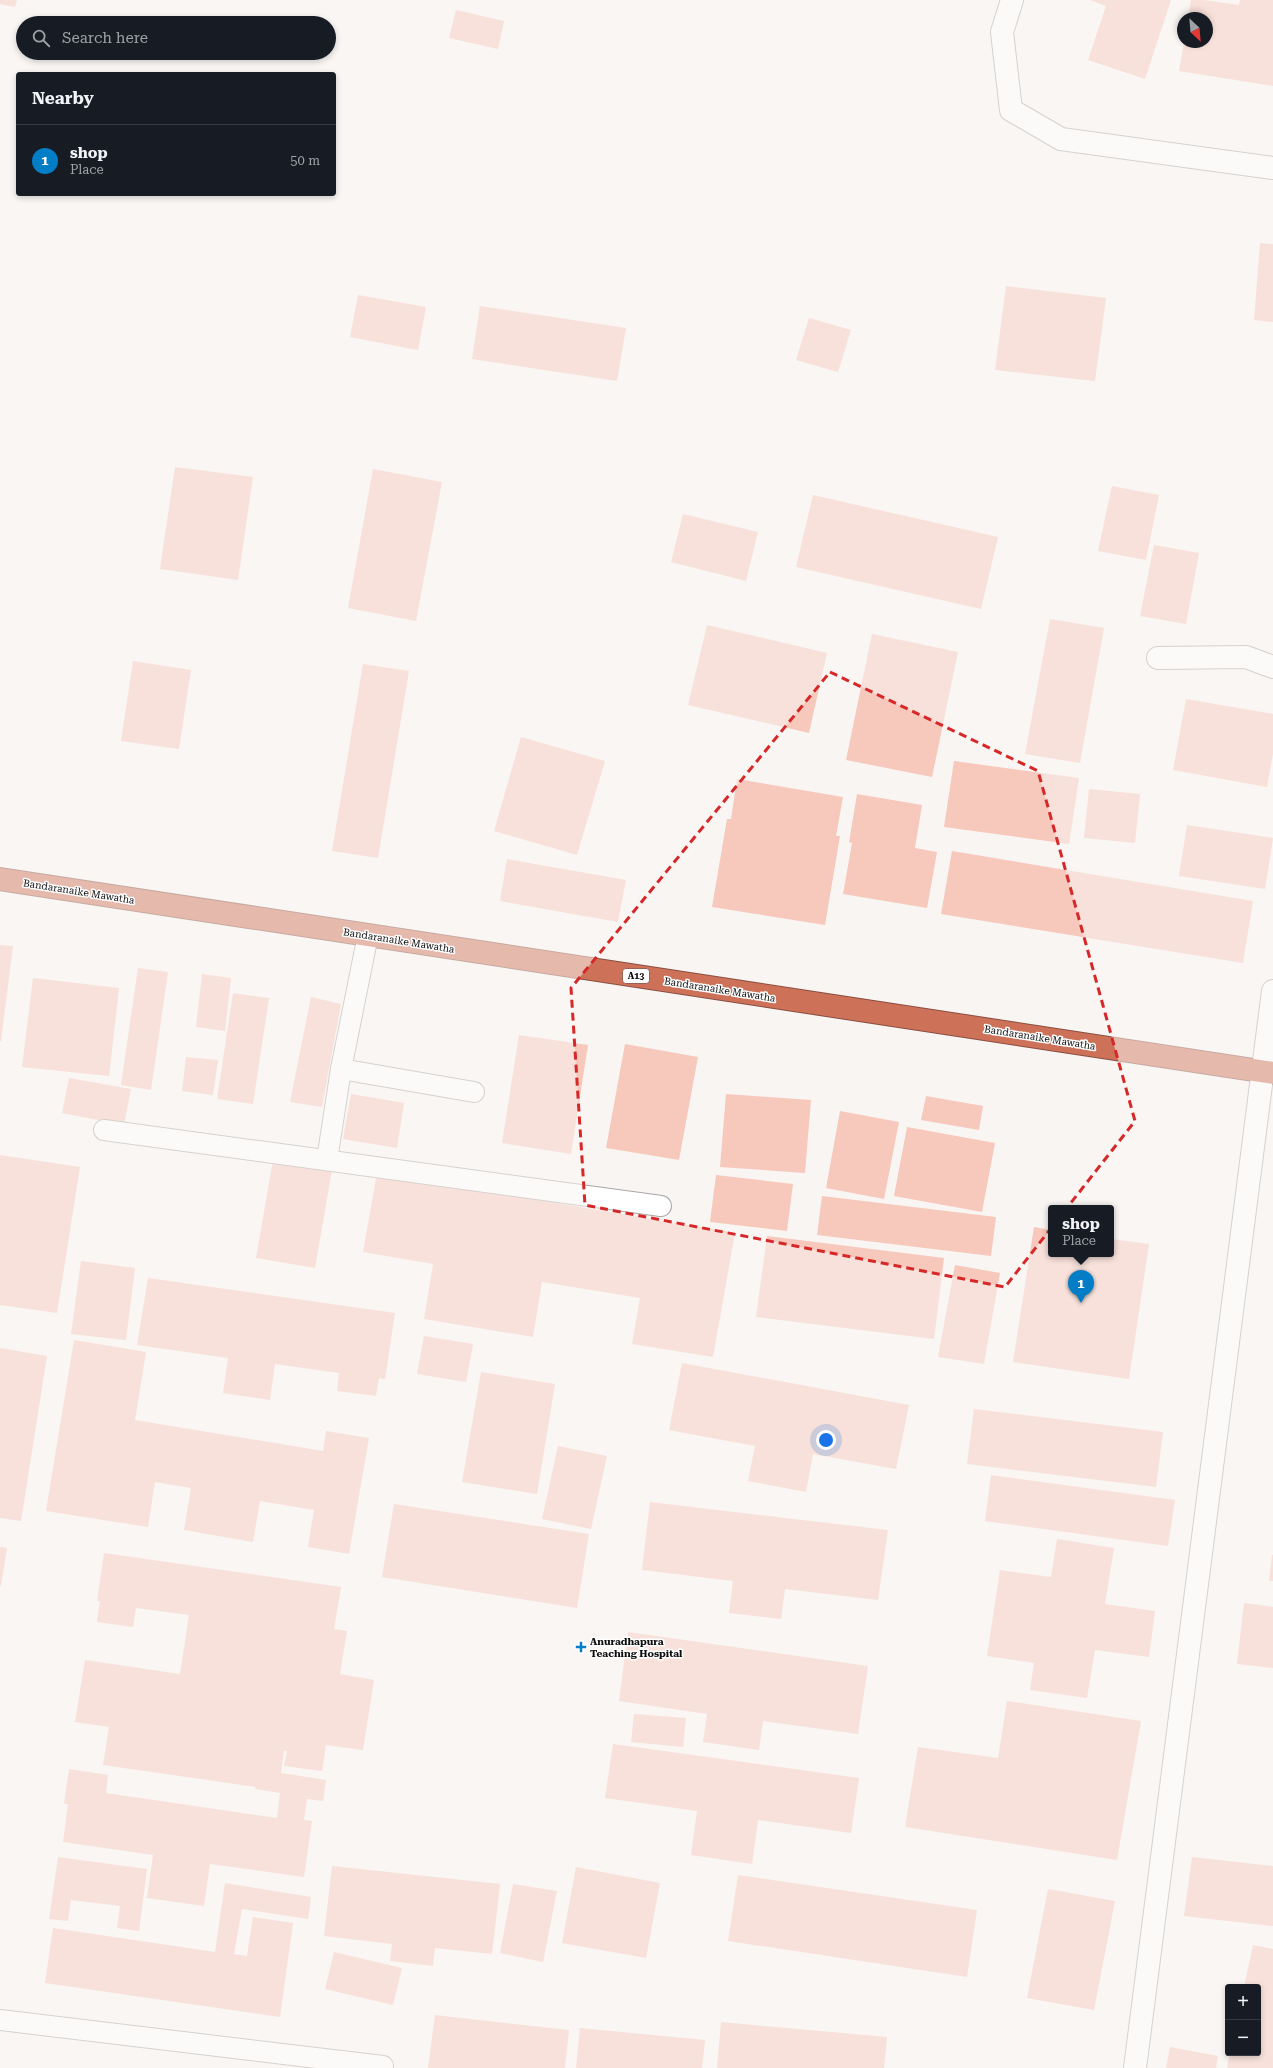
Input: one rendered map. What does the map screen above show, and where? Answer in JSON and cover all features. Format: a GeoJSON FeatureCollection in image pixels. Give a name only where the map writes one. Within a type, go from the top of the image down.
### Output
{"type":"FeatureCollection","features":[{"type":"Feature","properties":{"kind":"highway","name":"Bandaranaike Mawatha"},"geometry":{"type":"LineString","coordinates":[[0,879],[1268,1072]]}},
{"type":"Feature","properties":{"kind":"street"},"geometry":{"type":"LineString","coordinates":[[1012,0],[1002,32],[1011,110],[1061,139],[1273,168]]}},
{"type":"Feature","properties":{"kind":"street"},"geometry":{"type":"LineString","coordinates":[[1158,658],[1246,657],[1273,666]]}},
{"type":"Feature","properties":{"kind":"street"},"geometry":{"type":"LineString","coordinates":[[1135,2068],[1268,1072],[1273,991]]}},
{"type":"Feature","properties":{"kind":"lane"},"geometry":{"type":"LineString","coordinates":[[327,1160],[341,1068],[368,935]]}},
{"type":"Feature","properties":{"kind":"lane"},"geometry":{"type":"LineString","coordinates":[[341,1068],[474,1092]]}},
{"type":"Feature","properties":{"kind":"lane"},"geometry":{"type":"LineString","coordinates":[[104,1130],[661,1206]]}},
{"type":"Feature","properties":{"kind":"lane"},"geometry":{"type":"LineString","coordinates":[[0,2020],[383,2066]]}},
{"type":"Feature","properties":{"kind":"highlighted area"},"geometry":{"type":"Polygon","coordinates":[[[830,672],[1038,771],[1135,1121],[1005,1287],[585,1205],[571,988],[830,672]]]}},
{"type":"Feature","properties":{"kind":"building"},"geometry":{"type":"Polygon","coordinates":[[[0,0],[17,0],[15,7],[0,4],[0,0]]]}},
{"type":"Feature","properties":{"kind":"building"},"geometry":{"type":"Polygon","coordinates":[[[1090,0],[1171,0],[1145,79],[1088,60],[1106,6],[1090,0]]]}},
{"type":"Feature","properties":{"kind":"building"},"geometry":{"type":"Polygon","coordinates":[[[1191,0],[1204,0],[1239,5],[1240,0],[1273,0],[1273,86],[1179,71],[1183,48],[1213,48],[1213,12],[1189,12],[1191,0]]]}},
{"type":"Feature","properties":{"kind":"building"},"geometry":{"type":"Polygon","coordinates":[[[456,10],[504,21],[498,49],[449,38],[456,10]]]}},
{"type":"Feature","properties":{"kind":"building"},"geometry":{"type":"Polygon","coordinates":[[[1260,243],[1273,244],[1273,322],[1254,320],[1260,243]]]}},
{"type":"Feature","properties":{"kind":"building"},"geometry":{"type":"Polygon","coordinates":[[[1006,286],[1106,298],[1095,381],[995,370],[1006,286]]]}},
{"type":"Feature","properties":{"kind":"building"},"geometry":{"type":"Polygon","coordinates":[[[358,295],[426,307],[418,350],[350,337],[358,295]]]}},
{"type":"Feature","properties":{"kind":"building"},"geometry":{"type":"Polygon","coordinates":[[[480,306],[626,328],[617,381],[472,359],[480,306]]]}},
{"type":"Feature","properties":{"kind":"building"},"geometry":{"type":"Polygon","coordinates":[[[809,318],[851,330],[838,372],[796,360],[809,318]]]}},
{"type":"Feature","properties":{"kind":"building"},"geometry":{"type":"Polygon","coordinates":[[[175,467],[253,477],[238,580],[160,569],[175,467]]]}},
{"type":"Feature","properties":{"kind":"building"},"geometry":{"type":"Polygon","coordinates":[[[373,469],[442,482],[416,621],[348,608],[373,469]]]}},
{"type":"Feature","properties":{"kind":"building"},"geometry":{"type":"Polygon","coordinates":[[[1112,486],[1159,495],[1146,560],[1098,551],[1112,486]]]}},
{"type":"Feature","properties":{"kind":"building"},"geometry":{"type":"Polygon","coordinates":[[[813,495],[998,537],[981,609],[796,567],[813,495]]]}},
{"type":"Feature","properties":{"kind":"building"},"geometry":{"type":"Polygon","coordinates":[[[683,514],[758,532],[746,581],[671,562],[683,514]]]}},
{"type":"Feature","properties":{"kind":"building"},"geometry":{"type":"Polygon","coordinates":[[[1154,545],[1199,553],[1186,624],[1140,616],[1154,545]]]}},
{"type":"Feature","properties":{"kind":"building"},"geometry":{"type":"Polygon","coordinates":[[[1050,619],[1104,628],[1080,763],[1025,754],[1050,619]]]}},
{"type":"Feature","properties":{"kind":"building"},"geometry":{"type":"Polygon","coordinates":[[[707,625],[827,653],[809,733],[688,705],[707,625]]]}},
{"type":"Feature","properties":{"kind":"building"},"geometry":{"type":"Polygon","coordinates":[[[872,634],[958,652],[932,777],[846,760],[872,634]]]}},
{"type":"Feature","properties":{"kind":"building"},"geometry":{"type":"Polygon","coordinates":[[[133,661],[191,670],[179,749],[121,741],[133,661]]]}},
{"type":"Feature","properties":{"kind":"building"},"geometry":{"type":"Polygon","coordinates":[[[363,664],[409,671],[378,858],[332,851],[363,664]]]}},
{"type":"Feature","properties":{"kind":"building"},"geometry":{"type":"Polygon","coordinates":[[[1186,699],[1273,714],[1273,754],[1267,787],[1173,770],[1186,699]]]}},
{"type":"Feature","properties":{"kind":"building"},"geometry":{"type":"Polygon","coordinates":[[[521,737],[605,761],[577,855],[494,831],[521,737]]]}},
{"type":"Feature","properties":{"kind":"building"},"geometry":{"type":"Polygon","coordinates":[[[954,761],[1079,778],[1069,844],[944,827],[954,761]]]}},
{"type":"Feature","properties":{"kind":"building"},"geometry":{"type":"Polygon","coordinates":[[[737,779],[843,797],[836,836],[840,836],[825,925],[712,907],[727,819],[731,819],[737,779]]]}},
{"type":"Feature","properties":{"kind":"building"},"geometry":{"type":"Polygon","coordinates":[[[1089,789],[1140,794],[1135,843],[1084,838],[1089,789]]]}},
{"type":"Feature","properties":{"kind":"building"},"geometry":{"type":"Polygon","coordinates":[[[857,794],[922,805],[915,848],[937,852],[927,908],[843,894],[852,843],[849,842],[857,794]]]}},
{"type":"Feature","properties":{"kind":"building"},"geometry":{"type":"Polygon","coordinates":[[[1187,825],[1273,838],[1265,889],[1179,876],[1187,825]]]}},
{"type":"Feature","properties":{"kind":"building"},"geometry":{"type":"Polygon","coordinates":[[[952,851],[1253,901],[1243,963],[941,914],[952,851]]]}},
{"type":"Feature","properties":{"kind":"building"},"geometry":{"type":"Polygon","coordinates":[[[507,859],[626,880],[618,922],[500,901],[507,859]]]}},
{"type":"Feature","properties":{"kind":"building"},"geometry":{"type":"Polygon","coordinates":[[[0,945],[13,946],[1,1041],[0,1041],[0,945]]]}},
{"type":"Feature","properties":{"kind":"building"},"geometry":{"type":"Polygon","coordinates":[[[138,968],[168,972],[151,1090],[121,1085],[138,968]]]}},
{"type":"Feature","properties":{"kind":"building"},"geometry":{"type":"Polygon","coordinates":[[[202,974],[231,978],[225,1031],[196,1027],[202,974]]]}},
{"type":"Feature","properties":{"kind":"building"},"geometry":{"type":"Polygon","coordinates":[[[33,978],[119,988],[109,1076],[22,1067],[33,978]]]}},
{"type":"Feature","properties":{"kind":"building"},"geometry":{"type":"Polygon","coordinates":[[[233,993],[269,998],[253,1104],[217,1099],[233,993]]]}},
{"type":"Feature","properties":{"kind":"building"},"geometry":{"type":"Polygon","coordinates":[[[311,997],[341,1004],[322,1107],[290,1102],[311,997]]]}},
{"type":"Feature","properties":{"kind":"building"},"geometry":{"type":"Polygon","coordinates":[[[519,1035],[588,1045],[571,1154],[502,1143],[519,1035]]]}},
{"type":"Feature","properties":{"kind":"building"},"geometry":{"type":"Polygon","coordinates":[[[625,1044],[698,1057],[679,1160],[606,1148],[625,1044]]]}},
{"type":"Feature","properties":{"kind":"building"},"geometry":{"type":"Polygon","coordinates":[[[186,1057],[218,1060],[213,1095],[182,1091],[186,1057]]]}},
{"type":"Feature","properties":{"kind":"building"},"geometry":{"type":"Polygon","coordinates":[[[69,1078],[131,1089],[124,1125],[62,1113],[69,1078]]]}},
{"type":"Feature","properties":{"kind":"building"},"geometry":{"type":"Polygon","coordinates":[[[351,1094],[404,1103],[397,1148],[343,1139],[351,1094]]]}},
{"type":"Feature","properties":{"kind":"building"},"geometry":{"type":"Polygon","coordinates":[[[726,1094],[811,1100],[805,1173],[720,1167],[726,1094]]]}},
{"type":"Feature","properties":{"kind":"building"},"geometry":{"type":"Polygon","coordinates":[[[926,1096],[983,1106],[979,1130],[921,1120],[926,1096]]]}},
{"type":"Feature","properties":{"kind":"building"},"geometry":{"type":"Polygon","coordinates":[[[840,1111],[899,1122],[884,1199],[826,1188],[840,1111]]]}},
{"type":"Feature","properties":{"kind":"building"},"geometry":{"type":"Polygon","coordinates":[[[907,1127],[995,1143],[982,1212],[894,1196],[907,1127]]]}},
{"type":"Feature","properties":{"kind":"building"},"geometry":{"type":"Polygon","coordinates":[[[0,1155],[80,1167],[57,1313],[0,1305],[0,1155]]]}},
{"type":"Feature","properties":{"kind":"building"},"geometry":{"type":"Polygon","coordinates":[[[273,1160],[332,1170],[315,1268],[256,1258],[273,1160]]]}},
{"type":"Feature","properties":{"kind":"building"},"geometry":{"type":"Polygon","coordinates":[[[377,1173],[735,1233],[713,1357],[632,1344],[640,1298],[542,1282],[533,1337],[424,1319],[433,1264],[363,1252],[377,1173]]]}},
{"type":"Feature","properties":{"kind":"building"},"geometry":{"type":"Polygon","coordinates":[[[716,1175],[793,1184],[787,1231],[710,1222],[716,1175]]]}},
{"type":"Feature","properties":{"kind":"building"},"geometry":{"type":"Polygon","coordinates":[[[822,1196],[996,1217],[991,1256],[817,1235],[822,1196]]]}},
{"type":"Feature","properties":{"kind":"building"},"geometry":{"type":"Polygon","coordinates":[[[1034,1227],[1048,1229],[1048,1257],[1114,1257],[1114,1239],[1149,1244],[1129,1379],[1013,1362],[1034,1227]]]}},
{"type":"Feature","properties":{"kind":"building"},"geometry":{"type":"Polygon","coordinates":[[[767,1236],[944,1258],[934,1339],[756,1317],[767,1236]]]}},
{"type":"Feature","properties":{"kind":"building"},"geometry":{"type":"Polygon","coordinates":[[[81,1261],[135,1268],[126,1340],[71,1334],[81,1261]]]}},
{"type":"Feature","properties":{"kind":"building"},"geometry":{"type":"Polygon","coordinates":[[[955,1265],[1000,1273],[984,1364],[938,1357],[955,1265]]]}},
{"type":"Feature","properties":{"kind":"building"},"geometry":{"type":"Polygon","coordinates":[[[148,1278],[395,1313],[385,1379],[379,1378],[376,1396],[337,1391],[339,1373],[275,1364],[270,1400],[223,1393],[228,1358],[137,1345],[148,1278]]]}},
{"type":"Feature","properties":{"kind":"building"},"geometry":{"type":"Polygon","coordinates":[[[424,1336],[473,1344],[466,1382],[417,1374],[424,1336]]]}},
{"type":"Feature","properties":{"kind":"building"},"geometry":{"type":"Polygon","coordinates":[[[74,1340],[146,1352],[135,1420],[323,1451],[326,1431],[369,1438],[349,1554],[308,1547],[314,1510],[260,1501],[253,1542],[184,1530],[191,1488],[155,1482],[148,1527],[46,1511],[74,1340]]]}},
{"type":"Feature","properties":{"kind":"building"},"geometry":{"type":"Polygon","coordinates":[[[0,1348],[47,1356],[21,1521],[0,1518],[0,1348]]]}},
{"type":"Feature","properties":{"kind":"building"},"geometry":{"type":"Polygon","coordinates":[[[682,1363],[909,1405],[896,1469],[813,1454],[806,1492],[748,1481],[755,1446],[669,1430],[682,1363]]]}},
{"type":"Feature","properties":{"kind":"building"},"geometry":{"type":"Polygon","coordinates":[[[481,1372],[555,1384],[537,1494],[462,1482],[481,1372]]]}},
{"type":"Feature","properties":{"kind":"building"},"geometry":{"type":"Polygon","coordinates":[[[974,1409],[1163,1432],[1156,1487],[967,1464],[974,1409]]]}},
{"type":"Feature","properties":{"kind":"building"},"geometry":{"type":"Polygon","coordinates":[[[558,1446],[607,1456],[591,1529],[542,1519],[558,1446]]]}},
{"type":"Feature","properties":{"kind":"building"},"geometry":{"type":"Polygon","coordinates":[[[991,1475],[1175,1500],[1168,1546],[985,1521],[991,1475]]]}},
{"type":"Feature","properties":{"kind":"building"},"geometry":{"type":"Polygon","coordinates":[[[650,1502],[888,1530],[878,1600],[785,1589],[781,1619],[729,1613],[733,1581],[642,1570],[650,1502]]]}},
{"type":"Feature","properties":{"kind":"building"},"geometry":{"type":"Polygon","coordinates":[[[394,1504],[589,1534],[577,1608],[382,1577],[394,1504]]]}},
{"type":"Feature","properties":{"kind":"building"},"geometry":{"type":"Polygon","coordinates":[[[1057,1539],[1114,1548],[1105,1604],[1155,1611],[1149,1657],[1095,1650],[1087,1698],[1030,1690],[1034,1663],[987,1656],[1000,1570],[1051,1577],[1057,1539]]]}},
{"type":"Feature","properties":{"kind":"building"},"geometry":{"type":"Polygon","coordinates":[[[0,1547],[7,1548],[1,1586],[0,1586],[0,1547]]]}},
{"type":"Feature","properties":{"kind":"building"},"geometry":{"type":"Polygon","coordinates":[[[104,1553],[341,1587],[334,1629],[347,1631],[340,1674],[374,1680],[363,1750],[326,1745],[322,1771],[284,1766],[287,1751],[284,1751],[281,1773],[326,1780],[323,1801],[307,1799],[304,1820],[312,1821],[304,1877],[210,1864],[204,1906],[147,1898],[153,1855],[63,1842],[68,1804],[64,1804],[69,1769],[108,1775],[106,1793],[277,1818],[280,1793],[255,1789],[256,1787],[103,1765],[109,1727],[75,1722],[85,1660],[180,1674],[189,1615],[136,1608],[133,1627],[97,1622],[100,1601],[97,1601],[104,1553]]]}},
{"type":"Feature","properties":{"kind":"building"},"geometry":{"type":"Polygon","coordinates":[[[1272,1555],[1273,1581],[1269,1581],[1272,1555]]]}},
{"type":"Feature","properties":{"kind":"building"},"geometry":{"type":"Polygon","coordinates":[[[1244,1603],[1273,1607],[1273,1668],[1237,1664],[1244,1603]]]}},
{"type":"Feature","properties":{"kind":"building"},"geometry":{"type":"Polygon","coordinates":[[[628,1632],[868,1666],[858,1734],[763,1721],[759,1750],[703,1742],[707,1714],[619,1701],[628,1632]]]}},
{"type":"Feature","properties":{"kind":"building"},"geometry":{"type":"Polygon","coordinates":[[[1007,1701],[1141,1721],[1117,1860],[905,1827],[918,1747],[998,1758],[1007,1701]]]}},
{"type":"Feature","properties":{"kind":"building"},"geometry":{"type":"Polygon","coordinates":[[[634,1714],[686,1718],[683,1747],[631,1742],[634,1714]]]}},
{"type":"Feature","properties":{"kind":"building"},"geometry":{"type":"Polygon","coordinates":[[[613,1744],[859,1778],[851,1833],[758,1820],[752,1864],[691,1855],[697,1811],[605,1798],[613,1744]]]}},
{"type":"Feature","properties":{"kind":"building"},"geometry":{"type":"Polygon","coordinates":[[[58,1857],[147,1869],[139,1931],[117,1928],[120,1906],[71,1900],[68,1921],[49,1919],[58,1857]]]}},
{"type":"Feature","properties":{"kind":"building"},"geometry":{"type":"Polygon","coordinates":[[[1192,1857],[1273,1866],[1273,1926],[1184,1916],[1192,1857]]]}},
{"type":"Feature","properties":{"kind":"building"},"geometry":{"type":"Polygon","coordinates":[[[332,1866],[500,1884],[492,1954],[435,1948],[433,1966],[390,1961],[392,1944],[324,1936],[332,1866]]]}},
{"type":"Feature","properties":{"kind":"building"},"geometry":{"type":"Polygon","coordinates":[[[576,1867],[660,1883],[646,1958],[562,1943],[576,1867]]]}},
{"type":"Feature","properties":{"kind":"building"},"geometry":{"type":"Polygon","coordinates":[[[738,1875],[977,1910],[967,1977],[728,1941],[738,1875]]]}},
{"type":"Feature","properties":{"kind":"building"},"geometry":{"type":"Polygon","coordinates":[[[225,1883],[311,1897],[308,1919],[242,1909],[234,1954],[247,1956],[253,1917],[293,1923],[280,2017],[45,1983],[53,1928],[215,1952],[225,1883]]]}},
{"type":"Feature","properties":{"kind":"building"},"geometry":{"type":"Polygon","coordinates":[[[513,1884],[557,1891],[543,1962],[500,1953],[513,1884]]]}},
{"type":"Feature","properties":{"kind":"building"},"geometry":{"type":"Polygon","coordinates":[[[1048,1889],[1115,1901],[1094,2010],[1027,1998],[1048,1889]]]}},
{"type":"Feature","properties":{"kind":"building"},"geometry":{"type":"Polygon","coordinates":[[[1253,1945],[1273,1949],[1273,2068],[1227,2068],[1229,2056],[1261,2056],[1261,1984],[1245,1984],[1253,1945]]]}},
{"type":"Feature","properties":{"kind":"building"},"geometry":{"type":"Polygon","coordinates":[[[334,1952],[402,1968],[393,2005],[325,1989],[334,1952]]]}},
{"type":"Feature","properties":{"kind":"building"},"geometry":{"type":"Polygon","coordinates":[[[435,2015],[569,2030],[565,2068],[428,2068],[435,2015]]]}},
{"type":"Feature","properties":{"kind":"building"},"geometry":{"type":"Polygon","coordinates":[[[721,2022],[887,2037],[884,2068],[717,2068],[721,2022]]]}},
{"type":"Feature","properties":{"kind":"building"},"geometry":{"type":"Polygon","coordinates":[[[580,2028],[705,2040],[702,2068],[576,2068],[580,2028]]]}},
{"type":"Feature","properties":{"kind":"building"},"geometry":{"type":"Polygon","coordinates":[[[1170,2047],[1218,2056],[1216,2068],[1166,2068],[1170,2047]]]}},
{"type":"Feature","properties":{"kind":"place","name":"shop"},"geometry":{"type":"Point","coordinates":[1081,1303]}},
{"type":"Feature","properties":{"kind":"place","name":"Anuradhapura Teaching Hospital"},"geometry":{"type":"Point","coordinates":[581,1647]}}]}
